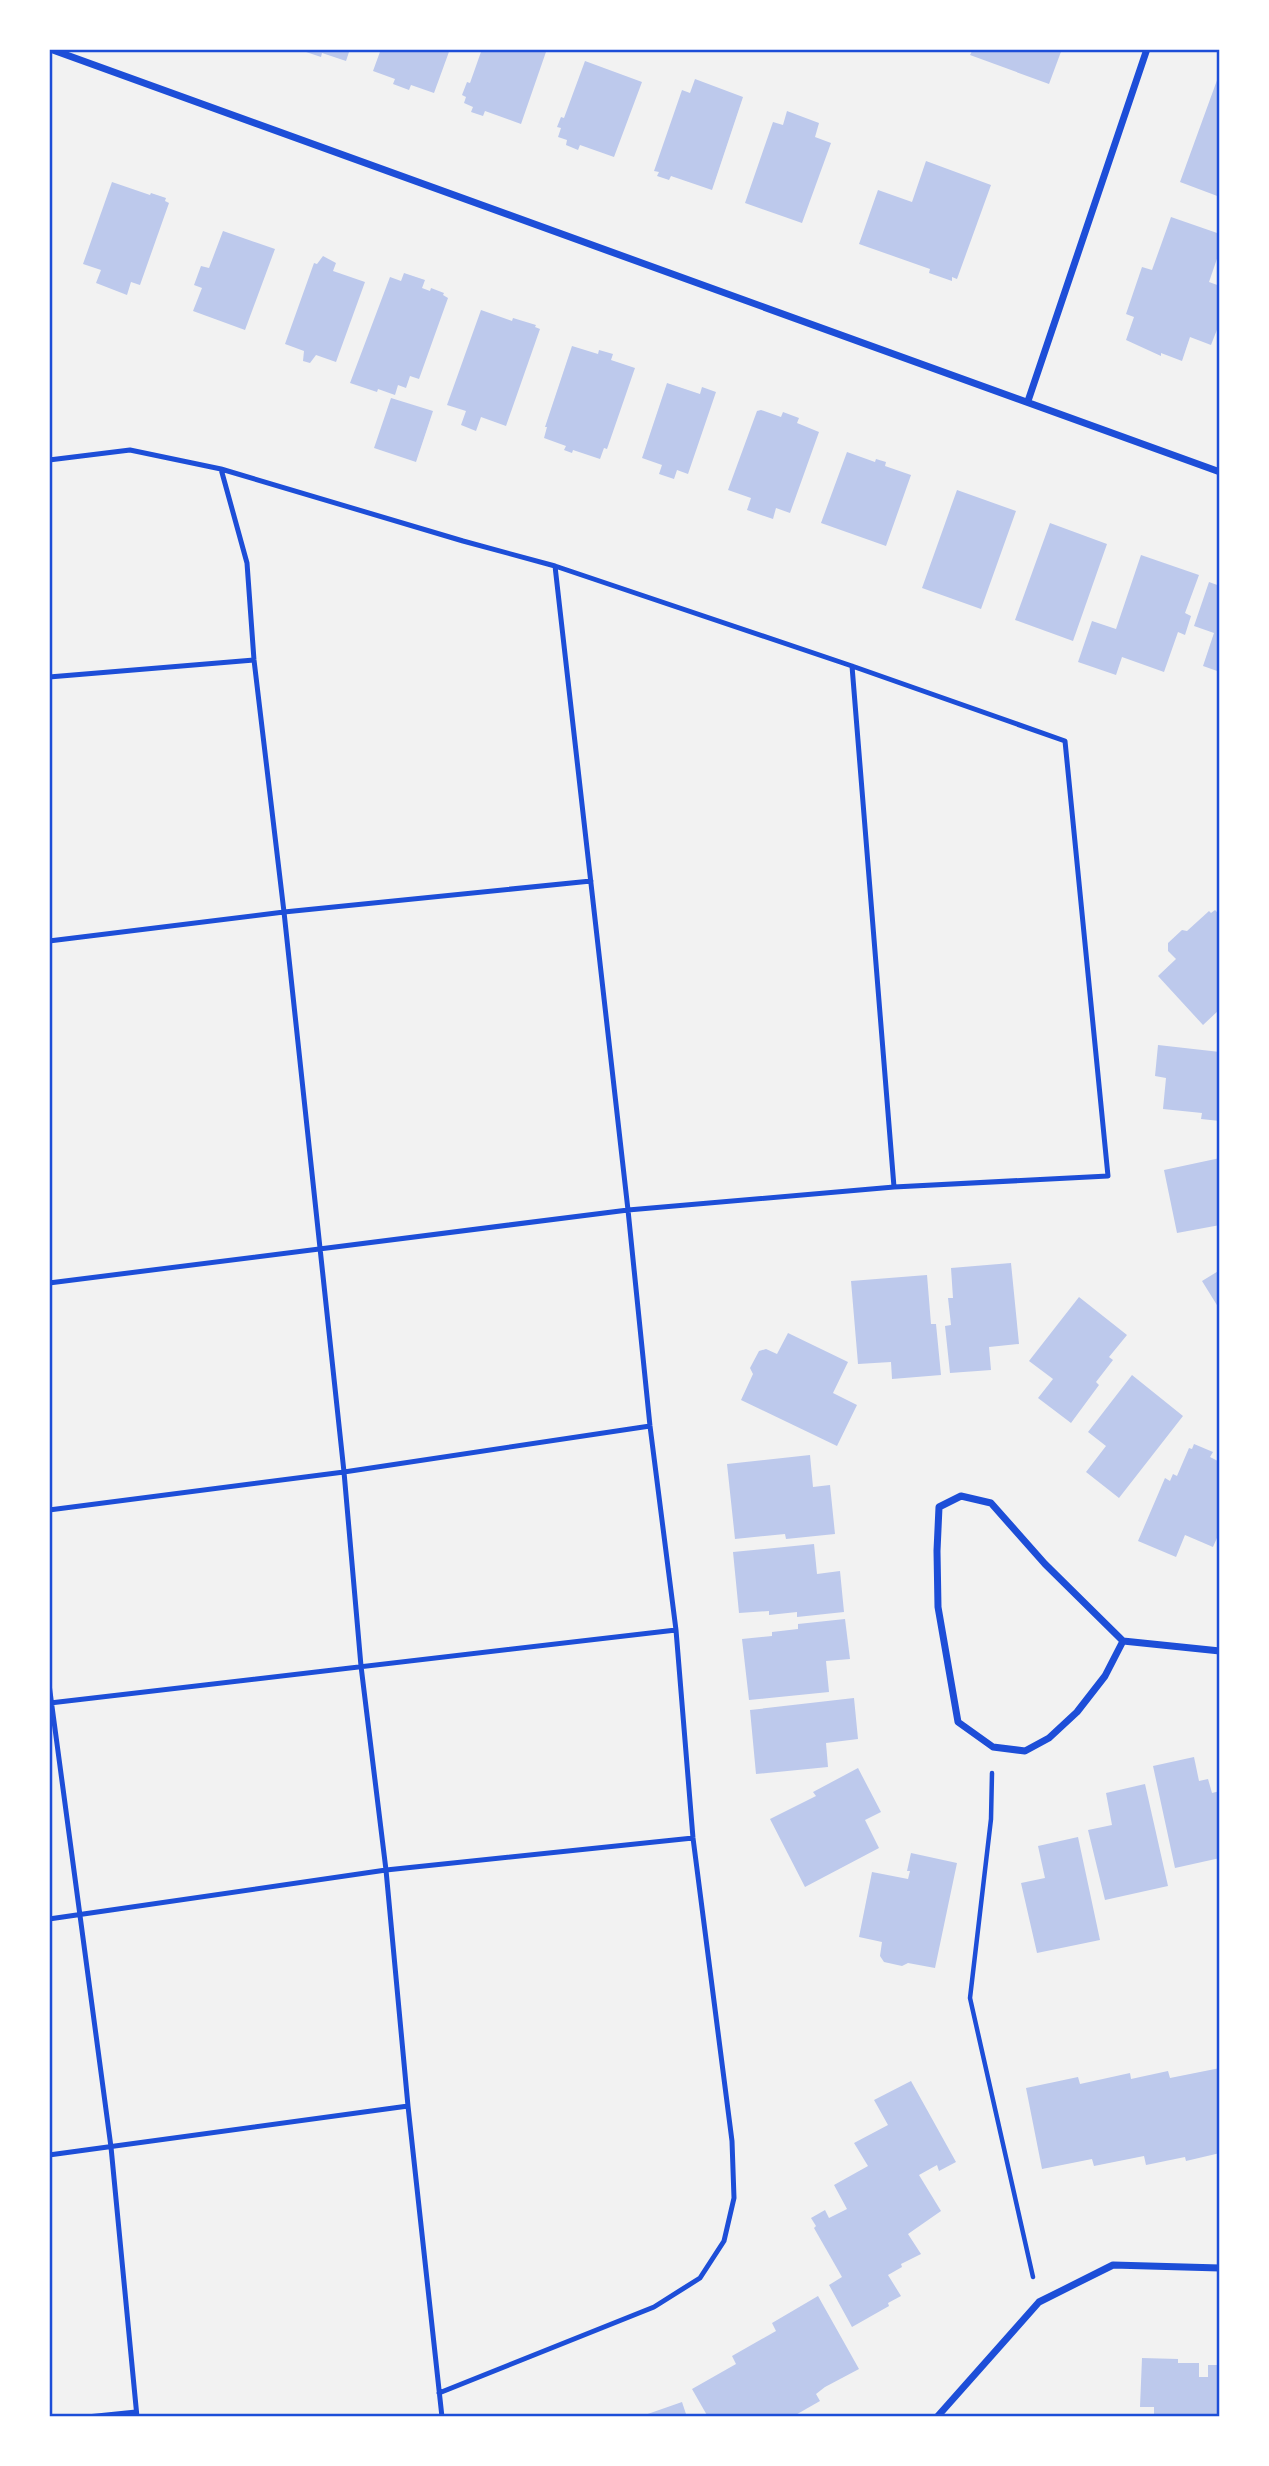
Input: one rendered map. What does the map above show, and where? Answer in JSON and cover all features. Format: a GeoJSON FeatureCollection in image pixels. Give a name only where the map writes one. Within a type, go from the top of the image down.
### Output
{"type":"FeatureCollection","features":[{"type":"Feature","properties":{"kind":"street"},"geometry":{"type":"LineString","coordinates":[[50,49],[1220,472]]}},
{"type":"Feature","properties":{"kind":"street"},"geometry":{"type":"LineString","coordinates":[[1028,401],[1147,49]]}},
{"type":"Feature","properties":{"kind":"street"},"geometry":{"type":"LineString","coordinates":[[1123,1641],[1105,1676],[1077,1712],[1049,1738],[1025,1751],[993,1746],[958,1723],[938,1608],[939,1507],[961,1496],[991,1503],[1045,1564],[1123,1641],[1220,1651]]}},
{"type":"Feature","properties":{"kind":"street"},"geometry":{"type":"LineString","coordinates":[[937,2417],[1039,2302],[1113,2265],[1220,2268]]}},
{"type":"Feature","properties":{"kind":"lane"},"geometry":{"type":"LineString","coordinates":[[49,460],[130,450],[221,469],[555,566],[1065,741],[1108,1176],[894,1187],[628,1210],[49,1283]]}},
{"type":"Feature","properties":{"kind":"lane"},"geometry":{"type":"LineString","coordinates":[[221,469],[247,563],[254,660],[344,1472],[360,1665],[386,1870],[408,2106],[442,2417]]}},
{"type":"Feature","properties":{"kind":"lane"},"geometry":{"type":"LineString","coordinates":[[439,2393],[654,2307],[700,2278],[724,2241],[734,2197],[732,2141],[693,1838],[676,1630],[650,1426],[555,566]]}},
{"type":"Feature","properties":{"kind":"lane"},"geometry":{"type":"LineString","coordinates":[[49,677],[254,660]]}},
{"type":"Feature","properties":{"kind":"lane"},"geometry":{"type":"LineString","coordinates":[[852,666],[894,1187]]}},
{"type":"Feature","properties":{"kind":"lane"},"geometry":{"type":"LineString","coordinates":[[49,941],[284,912],[591,881]]}},
{"type":"Feature","properties":{"kind":"lane"},"geometry":{"type":"LineString","coordinates":[[49,1510],[344,1472],[650,1426]]}},
{"type":"Feature","properties":{"kind":"lane"},"geometry":{"type":"LineString","coordinates":[[50,1703],[676,1630]]}},
{"type":"Feature","properties":{"kind":"lane"},"geometry":{"type":"LineString","coordinates":[[49,1685],[111,2147],[136,2414],[88,2417]]}},
{"type":"Feature","properties":{"kind":"lane"},"geometry":{"type":"LineString","coordinates":[[49,1919],[386,1870],[693,1838]]}},
{"type":"Feature","properties":{"kind":"lane"},"geometry":{"type":"LineString","coordinates":[[49,2155],[408,2106]]}},
{"type":"Feature","properties":{"kind":"path"},"geometry":{"type":"LineString","coordinates":[[993,1746],[991,1819],[970,1998],[1039,2302]]}},
{"type":"Feature","properties":{"kind":"building"},"geometry":{"type":"Polygon","coordinates":[[[307,49],[350,49],[346,61],[322,53],[321,57],[306,52],[307,49]]]}},
{"type":"Feature","properties":{"kind":"building"},"geometry":{"type":"Polygon","coordinates":[[[381,49],[450,49],[434,93],[411,85],[409,90],[393,84],[395,79],[373,71],[381,49]]]}},
{"type":"Feature","properties":{"kind":"building"},"geometry":{"type":"Polygon","coordinates":[[[482,49],[547,49],[521,124],[485,111],[483,116],[471,112],[473,107],[464,103],[466,97],[462,95],[467,82],[470,83],[482,49]]]}},
{"type":"Feature","properties":{"kind":"building"},"geometry":{"type":"Polygon","coordinates":[[[973,49],[1062,49],[1049,84],[970,55],[973,49]]]}},
{"type":"Feature","properties":{"kind":"building"},"geometry":{"type":"Polygon","coordinates":[[[585,61],[642,82],[614,157],[580,145],[578,150],[566,145],[567,140],[558,137],[561,128],[557,127],[561,117],[564,118],[585,61]]]}},
{"type":"Feature","properties":{"kind":"building"},"geometry":{"type":"Polygon","coordinates":[[[1220,72],[1220,197],[1180,182],[1220,72]]]}},
{"type":"Feature","properties":{"kind":"building"},"geometry":{"type":"Polygon","coordinates":[[[695,79],[743,97],[712,190],[671,176],[669,180],[657,176],[659,172],[654,171],[682,90],[690,93],[695,79]]]}},
{"type":"Feature","properties":{"kind":"building"},"geometry":{"type":"Polygon","coordinates":[[[787,111],[819,123],[815,137],[831,143],[802,223],[745,203],[773,122],[783,125],[787,111]]]}},
{"type":"Feature","properties":{"kind":"building"},"geometry":{"type":"Polygon","coordinates":[[[926,161],[991,185],[957,279],[952,277],[952,281],[929,273],[930,269],[859,244],[878,190],[912,202],[926,161]]]}},
{"type":"Feature","properties":{"kind":"building"},"geometry":{"type":"Polygon","coordinates":[[[112,182],[166,198],[165,201],[169,203],[140,285],[131,282],[127,295],[96,283],[101,270],[83,264],[112,182]]]}},
{"type":"Feature","properties":{"kind":"building"},"geometry":{"type":"Polygon","coordinates":[[[1171,217],[1220,234],[1220,250],[1209,282],[1220,286],[1220,322],[1211,345],[1190,337],[1182,361],[1161,353],[1161,356],[1126,340],[1134,317],[1126,314],[1142,267],[1152,270],[1171,217]]]}},
{"type":"Feature","properties":{"kind":"building"},"geometry":{"type":"Polygon","coordinates":[[[223,231],[275,249],[245,330],[193,311],[202,288],[194,285],[201,266],[209,268],[223,231]]]}},
{"type":"Feature","properties":{"kind":"building"},"geometry":{"type":"Polygon","coordinates":[[[323,256],[336,263],[333,271],[365,282],[336,362],[316,355],[310,363],[303,361],[304,351],[285,344],[314,263],[317,264],[323,256]]]}},
{"type":"Feature","properties":{"kind":"building"},"geometry":{"type":"Polygon","coordinates":[[[404,273],[425,280],[422,288],[444,293],[448,298],[419,379],[410,376],[406,388],[398,385],[395,395],[350,383],[390,277],[401,281],[404,273]]]}},
{"type":"Feature","properties":{"kind":"building"},"geometry":{"type":"Polygon","coordinates":[[[481,310],[512,321],[513,318],[536,325],[535,327],[540,329],[506,426],[481,417],[476,431],[461,425],[466,411],[447,405],[481,310]]]}},
{"type":"Feature","properties":{"kind":"building"},"geometry":{"type":"Polygon","coordinates":[[[572,346],[598,354],[599,350],[613,354],[611,360],[635,368],[607,449],[604,448],[600,459],[573,450],[572,453],[564,450],[566,446],[544,438],[545,427],[572,346]]]}},
{"type":"Feature","properties":{"kind":"building"},"geometry":{"type":"Polygon","coordinates":[[[667,383],[700,394],[702,387],[716,392],[688,474],[677,470],[674,479],[659,474],[662,465],[642,458],[667,383]]]}},
{"type":"Feature","properties":{"kind":"building"},"geometry":{"type":"Polygon","coordinates":[[[391,398],[433,411],[416,462],[374,448],[391,398]]]}},
{"type":"Feature","properties":{"kind":"building"},"geometry":{"type":"Polygon","coordinates":[[[757,411],[781,417],[783,412],[799,418],[797,423],[819,432],[790,513],[776,508],[773,519],[747,510],[751,498],[728,490],[757,411]]]}},
{"type":"Feature","properties":{"kind":"building"},"geometry":{"type":"Polygon","coordinates":[[[847,452],[875,462],[876,459],[886,462],[885,466],[911,475],[886,546],[821,523],[847,452]]]}},
{"type":"Feature","properties":{"kind":"building"},"geometry":{"type":"Polygon","coordinates":[[[957,490],[1016,511],[981,609],[922,588],[957,490]]]}},
{"type":"Feature","properties":{"kind":"building"},"geometry":{"type":"Polygon","coordinates":[[[1050,523],[1107,544],[1073,641],[1015,620],[1050,523]]]}},
{"type":"Feature","properties":{"kind":"building"},"geometry":{"type":"Polygon","coordinates":[[[1141,555],[1199,575],[1185,613],[1191,616],[1185,635],[1178,632],[1164,672],[1122,657],[1116,675],[1078,662],[1092,621],[1116,629],[1141,555]]]}},
{"type":"Feature","properties":{"kind":"building"},"geometry":{"type":"Polygon","coordinates":[[[1209,582],[1220,586],[1220,672],[1203,666],[1214,633],[1194,626],[1209,582]]]}},
{"type":"Feature","properties":{"kind":"building"},"geometry":{"type":"Polygon","coordinates":[[[1215,910],[1220,915],[1220,1009],[1203,1025],[1158,976],[1176,959],[1168,951],[1168,943],[1182,930],[1187,931],[1209,911],[1211,913],[1215,910]]]}},
{"type":"Feature","properties":{"kind":"building"},"geometry":{"type":"Polygon","coordinates":[[[1158,1045],[1220,1052],[1220,1121],[1201,1119],[1202,1113],[1163,1109],[1166,1078],[1155,1076],[1158,1045]]]}},
{"type":"Feature","properties":{"kind":"building"},"geometry":{"type":"Polygon","coordinates":[[[1220,1158],[1220,1225],[1177,1233],[1164,1170],[1220,1158]]]}},
{"type":"Feature","properties":{"kind":"building"},"geometry":{"type":"Polygon","coordinates":[[[1011,1263],[1019,1344],[989,1347],[991,1370],[950,1373],[945,1326],[951,1325],[948,1298],[953,1298],[951,1268],[1011,1263]]]}},
{"type":"Feature","properties":{"kind":"building"},"geometry":{"type":"Polygon","coordinates":[[[1220,1270],[1220,1310],[1202,1281],[1220,1270]]]}},
{"type":"Feature","properties":{"kind":"building"},"geometry":{"type":"Polygon","coordinates":[[[927,1275],[931,1324],[936,1324],[941,1375],[892,1379],[891,1362],[858,1364],[851,1281],[927,1275]]]}},
{"type":"Feature","properties":{"kind":"building"},"geometry":{"type":"Polygon","coordinates":[[[1079,1297],[1127,1335],[1109,1357],[1113,1360],[1096,1382],[1099,1385],[1071,1423],[1038,1398],[1053,1379],[1029,1361],[1079,1297]]]}},
{"type":"Feature","properties":{"kind":"building"},"geometry":{"type":"Polygon","coordinates":[[[788,1333],[848,1362],[833,1393],[857,1405],[837,1446],[741,1400],[753,1374],[750,1368],[759,1351],[766,1349],[777,1354],[788,1333]]]}},
{"type":"Feature","properties":{"kind":"building"},"geometry":{"type":"Polygon","coordinates":[[[1132,1375],[1183,1416],[1119,1498],[1086,1472],[1106,1446],[1088,1432],[1132,1375]]]}},
{"type":"Feature","properties":{"kind":"building"},"geometry":{"type":"Polygon","coordinates":[[[1194,1444],[1213,1452],[1210,1457],[1220,1462],[1220,1531],[1213,1547],[1185,1535],[1176,1557],[1138,1541],[1165,1478],[1170,1481],[1173,1474],[1177,1476],[1189,1448],[1192,1449],[1194,1444]]]}},
{"type":"Feature","properties":{"kind":"building"},"geometry":{"type":"Polygon","coordinates":[[[810,1455],[813,1487],[830,1485],[835,1534],[786,1539],[785,1534],[735,1539],[727,1464],[810,1455]]]}},
{"type":"Feature","properties":{"kind":"building"},"geometry":{"type":"Polygon","coordinates":[[[814,1544],[817,1574],[840,1571],[844,1612],[797,1617],[797,1612],[769,1615],[769,1611],[739,1613],[733,1552],[814,1544]]]}},
{"type":"Feature","properties":{"kind":"building"},"geometry":{"type":"Polygon","coordinates":[[[845,1619],[850,1659],[826,1661],[829,1692],[749,1700],[742,1639],[772,1636],[772,1632],[798,1629],[798,1624],[845,1619]]]}},
{"type":"Feature","properties":{"kind":"building"},"geometry":{"type":"Polygon","coordinates":[[[854,1698],[858,1739],[826,1743],[828,1767],[756,1774],[750,1710],[854,1698]]]}},
{"type":"Feature","properties":{"kind":"building"},"geometry":{"type":"Polygon","coordinates":[[[1194,1757],[1199,1781],[1208,1779],[1212,1793],[1220,1791],[1220,1858],[1175,1868],[1153,1766],[1194,1757]]]}},
{"type":"Feature","properties":{"kind":"building"},"geometry":{"type":"Polygon","coordinates":[[[858,1768],[881,1812],[865,1820],[879,1848],[805,1887],[770,1819],[816,1796],[813,1792],[858,1768]]]}},
{"type":"Feature","properties":{"kind":"building"},"geometry":{"type":"Polygon","coordinates":[[[1145,1784],[1168,1886],[1105,1900],[1088,1830],[1112,1825],[1106,1793],[1145,1784]]]}},
{"type":"Feature","properties":{"kind":"building"},"geometry":{"type":"Polygon","coordinates":[[[1078,1837],[1100,1940],[1037,1953],[1021,1883],[1045,1878],[1038,1846],[1078,1837]]]}},
{"type":"Feature","properties":{"kind":"building"},"geometry":{"type":"Polygon","coordinates":[[[911,1853],[957,1863],[935,1968],[884,1962],[880,1956],[882,1942],[859,1937],[872,1872],[908,1879],[911,1853]]]}},
{"type":"Feature","properties":{"kind":"building"},"geometry":{"type":"Polygon","coordinates":[[[1220,2068],[1220,2153],[1186,2161],[1185,2157],[1146,2165],[1144,2156],[1094,2166],[1092,2159],[1042,2169],[1026,2088],[1078,2077],[1080,2084],[1130,2073],[1131,2079],[1168,2071],[1170,2078],[1220,2068]]]}},
{"type":"Feature","properties":{"kind":"building"},"geometry":{"type":"Polygon","coordinates":[[[911,2081],[956,2162],[939,2171],[937,2165],[919,2175],[941,2211],[908,2234],[921,2254],[901,2264],[902,2267],[888,2275],[901,2296],[852,2327],[829,2285],[842,2277],[811,2218],[825,2210],[829,2218],[847,2209],[834,2185],[868,2166],[854,2143],[888,2125],[874,2100],[911,2081]]]}},
{"type":"Feature","properties":{"kind":"building"},"geometry":{"type":"Polygon","coordinates":[[[818,2296],[859,2369],[825,2387],[816,2394],[820,2401],[792,2417],[708,2417],[692,2389],[736,2364],[732,2356],[776,2331],[772,2323],[818,2296]]]}},
{"type":"Feature","properties":{"kind":"building"},"geometry":{"type":"Polygon","coordinates":[[[1142,2358],[1178,2359],[1178,2363],[1199,2363],[1199,2377],[1208,2377],[1208,2365],[1220,2365],[1220,2417],[1154,2417],[1154,2407],[1140,2407],[1142,2358]]]}},
{"type":"Feature","properties":{"kind":"building"},"geometry":{"type":"Polygon","coordinates":[[[682,2402],[687,2417],[639,2417],[682,2402]]]}}]}
